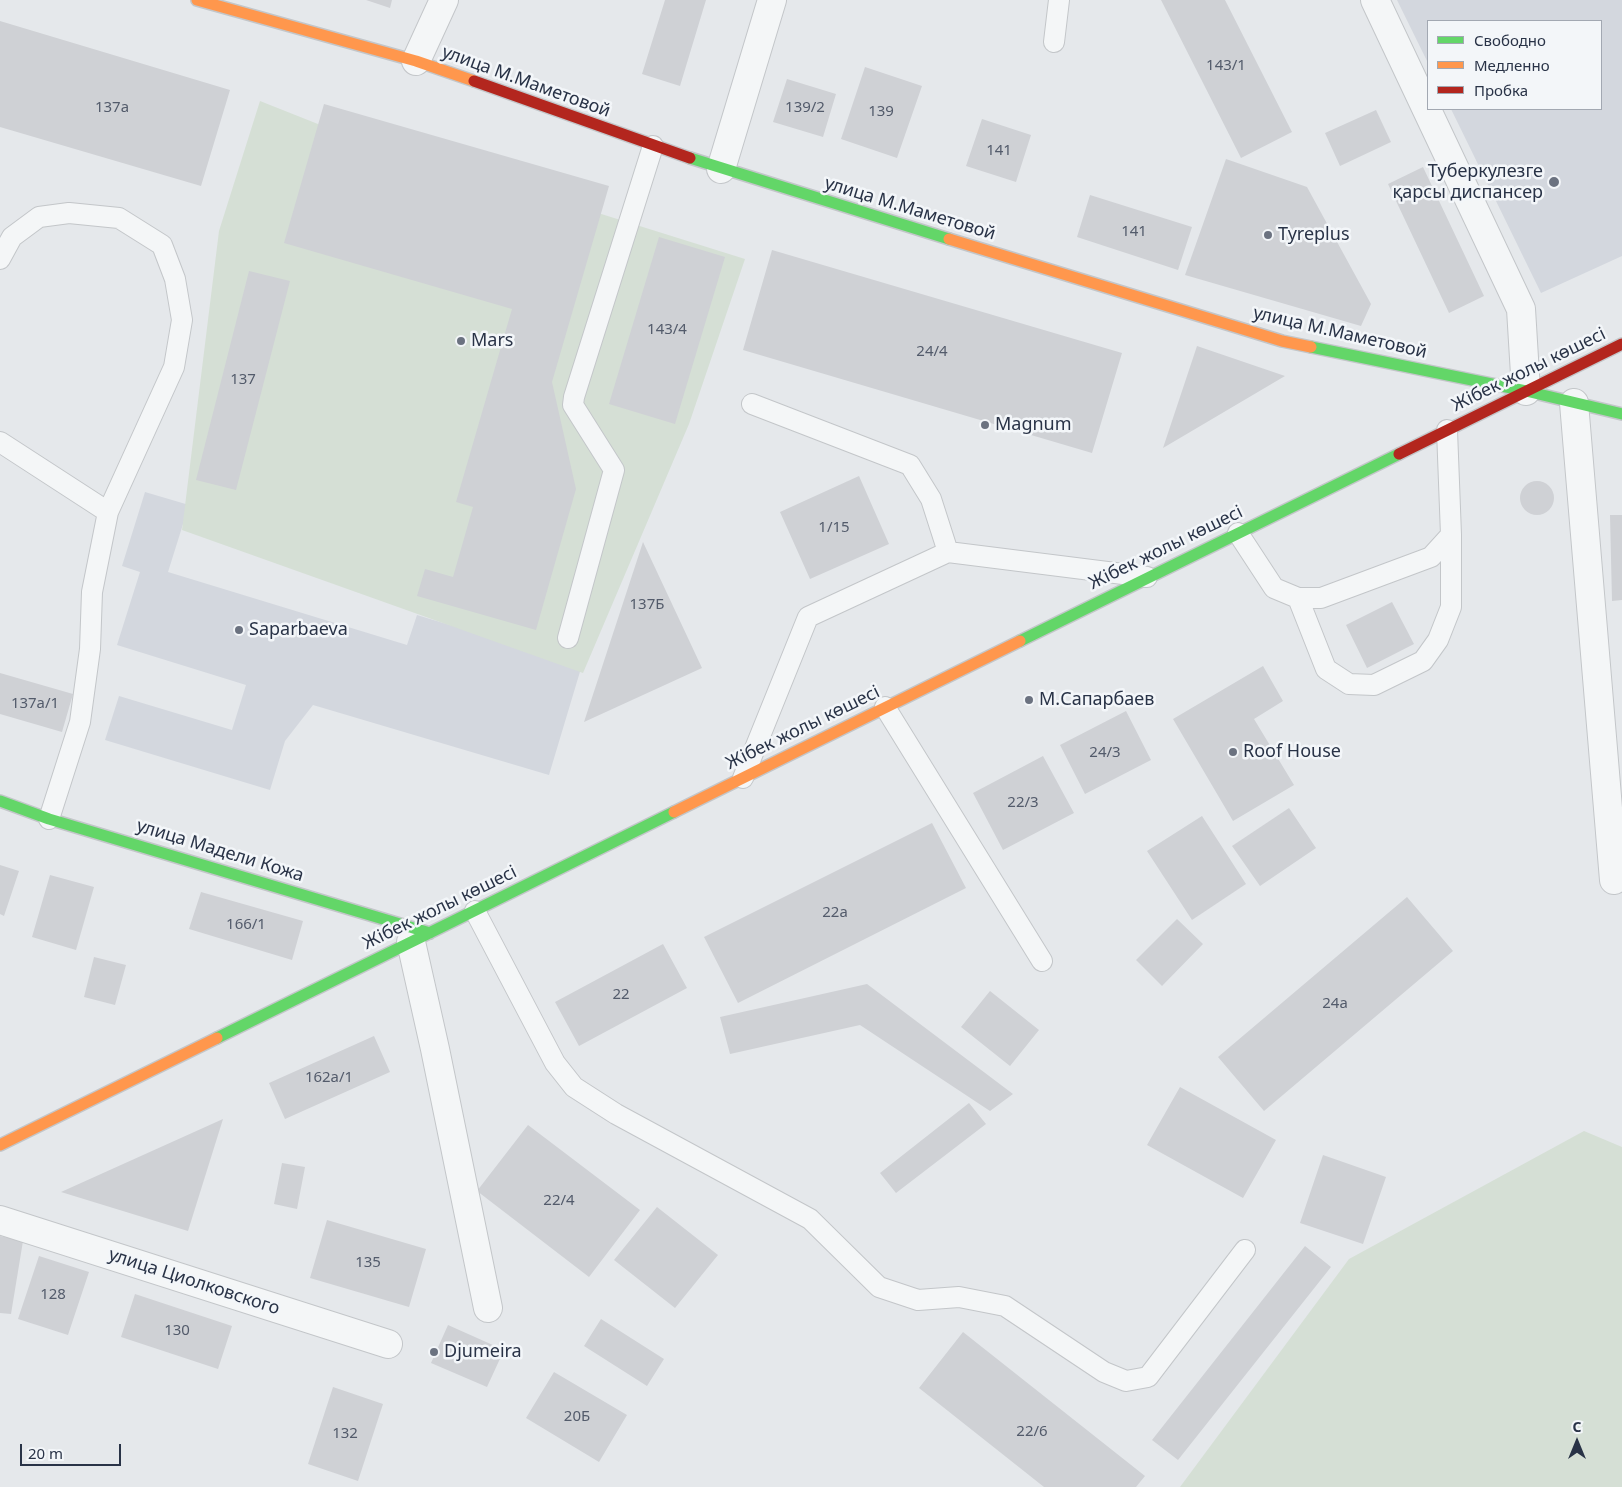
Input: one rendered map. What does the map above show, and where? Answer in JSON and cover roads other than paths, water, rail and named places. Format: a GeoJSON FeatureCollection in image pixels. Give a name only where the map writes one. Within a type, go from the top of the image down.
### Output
{"type":"FeatureCollection","features":[{"type":"Feature","properties":{"kind":"main road","name":"улица М.Маметовой"},"geometry":{"type":"LineString","coordinates":[[197,0],[416,61],[721,169],[1282,342],[1526,391],[1622,414]]}},
{"type":"Feature","properties":{"kind":"main road","name":"Жібек жолы көшесі"},"geometry":{"type":"LineString","coordinates":[[0,1145],[1622,344]]}},
{"type":"Feature","properties":{"kind":"main road","name":"улица Мадели Кожа"},"geometry":{"type":"LineString","coordinates":[[0,801],[49,819],[420,938]]}},
{"type":"Feature","properties":{"kind":"street"},"geometry":{"type":"LineString","coordinates":[[416,61],[444,0]]}},
{"type":"Feature","properties":{"kind":"street"},"geometry":{"type":"LineString","coordinates":[[721,169],[772,0]]}},
{"type":"Feature","properties":{"kind":"street"},"geometry":{"type":"LineString","coordinates":[[1374,0],[1521,309],[1526,391]]}},
{"type":"Feature","properties":{"kind":"street"},"geometry":{"type":"LineString","coordinates":[[1574,403],[1614,880]]}},
{"type":"Feature","properties":{"kind":"street"},"geometry":{"type":"LineString","coordinates":[[420,938],[436,1049],[488,1308]]}},
{"type":"Feature","properties":{"kind":"street","name":"улица Циолковского"},"geometry":{"type":"LineString","coordinates":[[0,1220],[388,1344]]}},
{"type":"Feature","properties":{"kind":"lane"},"geometry":{"type":"LineString","coordinates":[[1054,42],[1059,0]]}},
{"type":"Feature","properties":{"kind":"lane"},"geometry":{"type":"LineString","coordinates":[[568,638],[614,470],[573,405],[574,397],[653,146]]}},
{"type":"Feature","properties":{"kind":"lane"},"geometry":{"type":"LineString","coordinates":[[0,259],[12,238],[39,217],[69,213],[119,218],[162,245],[175,279],[182,320],[174,367],[108,512],[92,592],[90,649],[80,722],[49,819]]}},
{"type":"Feature","properties":{"kind":"lane"},"geometry":{"type":"LineString","coordinates":[[752,404],[910,464],[931,499],[948,552]]}},
{"type":"Feature","properties":{"kind":"lane"},"geometry":{"type":"LineString","coordinates":[[1298,598],[1326,668],[1349,684],[1374,685],[1424,661],[1438,640],[1451,607],[1451,535],[1447,430]]}},
{"type":"Feature","properties":{"kind":"lane"},"geometry":{"type":"LineString","coordinates":[[0,442],[108,512]]}},
{"type":"Feature","properties":{"kind":"lane"},"geometry":{"type":"LineString","coordinates":[[1238,532],[1274,588],[1298,598],[1321,598],[1431,557],[1451,535]]}},
{"type":"Feature","properties":{"kind":"lane"},"geometry":{"type":"LineString","coordinates":[[743,778],[808,617],[948,552],[1147,577]]}},
{"type":"Feature","properties":{"kind":"lane"},"geometry":{"type":"LineString","coordinates":[[886,707],[1042,961]]}},
{"type":"Feature","properties":{"kind":"lane"},"geometry":{"type":"LineString","coordinates":[[475,911],[555,1063],[574,1087],[616,1114],[810,1219],[879,1287],[918,1300],[959,1297],[1005,1306],[1104,1372],[1126,1381],[1148,1377],[1245,1250]]}},
{"type":"Feature","properties":{"kind":"place","name":"Туберкулезге қарсы диспансер"},"geometry":{"type":"Point","coordinates":[1554,182]}},
{"type":"Feature","properties":{"kind":"place","name":"Tyreplus"},"geometry":{"type":"Point","coordinates":[1268,235]}},
{"type":"Feature","properties":{"kind":"place","name":"Mars"},"geometry":{"type":"Point","coordinates":[461,341]}},
{"type":"Feature","properties":{"kind":"place","name":"Magnum"},"geometry":{"type":"Point","coordinates":[985,425]}},
{"type":"Feature","properties":{"kind":"place","name":"Saparbaeva"},"geometry":{"type":"Point","coordinates":[239,630]}},
{"type":"Feature","properties":{"kind":"place","name":"М.Сапарбаев"},"geometry":{"type":"Point","coordinates":[1029,700]}},
{"type":"Feature","properties":{"kind":"place","name":"Roof House"},"geometry":{"type":"Point","coordinates":[1233,752]}},
{"type":"Feature","properties":{"kind":"place","name":"Djumeira"},"geometry":{"type":"Point","coordinates":[434,1352]}}]}
